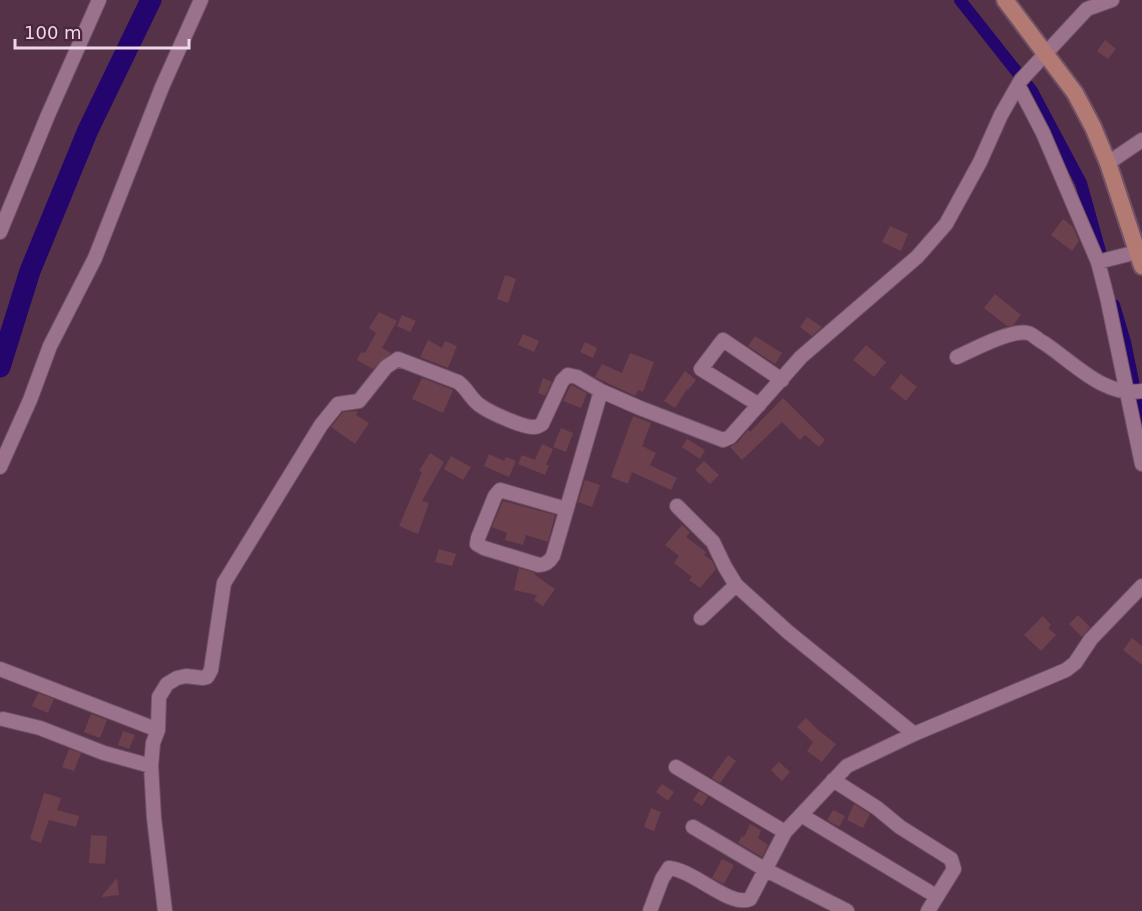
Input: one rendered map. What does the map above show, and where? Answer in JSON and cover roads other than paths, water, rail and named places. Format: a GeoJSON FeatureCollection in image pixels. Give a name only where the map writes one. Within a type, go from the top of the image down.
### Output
{"type":"FeatureCollection","features":[{"type":"Feature","properties":{"kind":"main road"},"geometry":{"type":"LineString","coordinates":[[1005,0],[1043,56],[1075,93],[1093,127],[1108,163],[1135,257]]}},
{"type":"Feature","properties":{"kind":"street"},"geometry":{"type":"LineString","coordinates":[[0,232],[99,0]]}},
{"type":"Feature","properties":{"kind":"street"},"geometry":{"type":"LineString","coordinates":[[0,467],[30,400],[50,346],[95,258],[162,87],[201,0]]}},
{"type":"Feature","properties":{"kind":"street"},"geometry":{"type":"LineString","coordinates":[[165,911],[154,818],[152,766],[153,743],[158,730],[159,697],[167,684],[177,678],[207,677],[211,670],[224,583],[321,425],[338,405],[359,401],[391,362],[398,359],[458,382],[481,406],[532,428],[542,424],[566,376],[577,377],[601,391],[718,440],[730,437],[801,357],[917,257],[946,224],[1020,82],[1087,9],[1112,0]]}},
{"type":"Feature","properties":{"kind":"street"},"geometry":{"type":"LineString","coordinates":[[1020,82],[1099,262],[1134,392],[1142,464]]}},
{"type":"Feature","properties":{"kind":"street"},"geometry":{"type":"LineString","coordinates":[[1108,163],[1142,140]]}},
{"type":"Feature","properties":{"kind":"street"},"geometry":{"type":"LineString","coordinates":[[1099,262],[1135,257]]}},
{"type":"Feature","properties":{"kind":"street"},"geometry":{"type":"LineString","coordinates":[[957,357],[995,340],[1028,333],[1063,356],[1082,372],[1103,384],[1134,392]]}},
{"type":"Feature","properties":{"kind":"street"},"geometry":{"type":"LineString","coordinates":[[759,405],[701,369],[723,340],[782,380]]}},
{"type":"Feature","properties":{"kind":"street"},"geometry":{"type":"LineString","coordinates":[[566,509],[500,489],[495,496],[477,544],[538,565],[545,564],[553,556],[601,391]]}},
{"type":"Feature","properties":{"kind":"street"},"geometry":{"type":"LineString","coordinates":[[677,506],[713,542],[736,585],[789,632],[915,734]]}},
{"type":"Feature","properties":{"kind":"street"},"geometry":{"type":"LineString","coordinates":[[701,618],[736,585]]}},
{"type":"Feature","properties":{"kind":"street"},"geometry":{"type":"LineString","coordinates":[[650,911],[662,879],[669,868],[688,873],[739,902],[750,899],[785,832],[847,766],[915,734],[1066,670],[1075,663],[1091,639],[1142,586]]}},
{"type":"Feature","properties":{"kind":"street"},"geometry":{"type":"LineString","coordinates":[[0,669],[158,730]]}},
{"type":"Feature","properties":{"kind":"street"},"geometry":{"type":"LineString","coordinates":[[3,719],[40,728],[104,753],[152,766]]}},
{"type":"Feature","properties":{"kind":"street"},"geometry":{"type":"LineString","coordinates":[[676,767],[785,832]]}},
{"type":"Feature","properties":{"kind":"street"},"geometry":{"type":"LineString","coordinates":[[833,780],[951,859],[954,869],[928,911]]}},
{"type":"Feature","properties":{"kind":"street"},"geometry":{"type":"LineString","coordinates":[[801,815],[936,896]]}},
{"type":"Feature","properties":{"kind":"street"},"geometry":{"type":"LineString","coordinates":[[693,827],[766,870],[847,911]]}},
{"type":"Feature","properties":{"kind":"waterway"},"geometry":{"type":"LineString","coordinates":[[0,367],[30,271],[88,130],[151,0]]}},
{"type":"Feature","properties":{"kind":"waterway"},"geometry":{"type":"LineString","coordinates":[[960,0],[1032,91],[1081,183],[1103,262]]}},
{"type":"Feature","properties":{"kind":"waterway"},"geometry":{"type":"LineString","coordinates":[[1114,305],[1125,342],[1142,425]]}}]}
